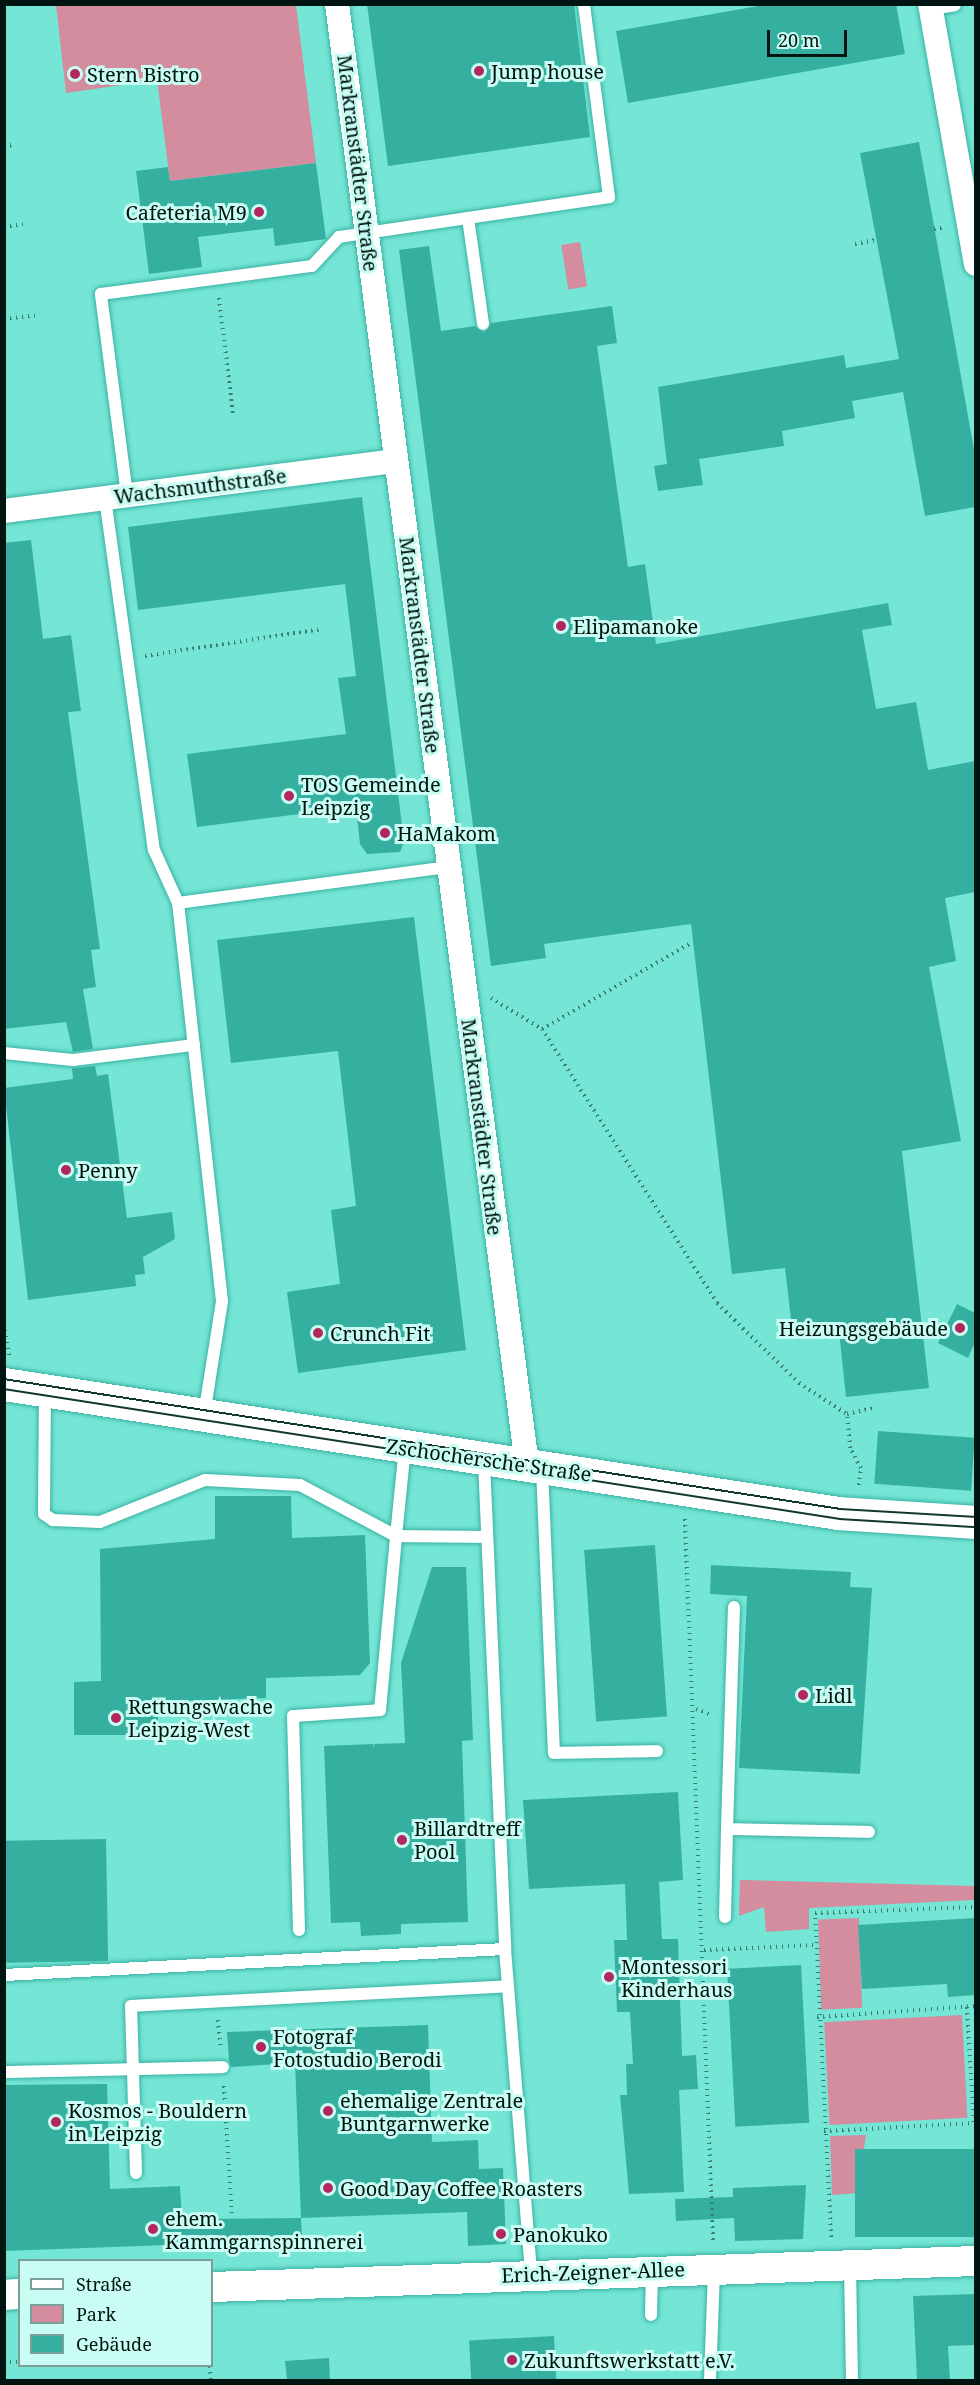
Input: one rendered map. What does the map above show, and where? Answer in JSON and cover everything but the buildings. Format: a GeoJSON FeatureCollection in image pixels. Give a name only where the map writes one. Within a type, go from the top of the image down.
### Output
{"type":"FeatureCollection","features":[{"type":"Feature","properties":{"kind":"main road","name":"Zschochersche Straße"},"geometry":{"type":"LineString","coordinates":[[4,1384],[838,1513],[975,1522]]}},
{"type":"Feature","properties":{"kind":"street","name":"Markranstädter Straße"},"geometry":{"type":"LineString","coordinates":[[337,4],[464,981],[535,1466]]}},
{"type":"Feature","properties":{"kind":"street"},"geometry":{"type":"LineString","coordinates":[[931,7],[975,264]]}},
{"type":"Feature","properties":{"kind":"street","name":"Wachsmuthstraße"},"geometry":{"type":"LineString","coordinates":[[4,511],[396,461]]}},
{"type":"Feature","properties":{"kind":"street","name":"Erich-Zeigner-Allee"},"geometry":{"type":"LineString","coordinates":[[213,2287],[531,2274],[975,2261]]}},
{"type":"Feature","properties":{"kind":"lane"},"geometry":{"type":"LineString","coordinates":[[204,1416],[222,1301],[178,903],[154,850],[126,659],[101,294],[312,266],[339,237],[609,197],[584,4]]}},
{"type":"Feature","properties":{"kind":"lane"},"geometry":{"type":"LineString","coordinates":[[931,7],[955,5]]}},
{"type":"Feature","properties":{"kind":"lane"},"geometry":{"type":"LineString","coordinates":[[468,218],[483,324]]}},
{"type":"Feature","properties":{"kind":"lane"},"geometry":{"type":"LineString","coordinates":[[178,903],[449,867]]}},
{"type":"Feature","properties":{"kind":"lane"},"geometry":{"type":"LineString","coordinates":[[4,1053],[73,1060],[194,1045]]}},
{"type":"Feature","properties":{"kind":"lane"},"geometry":{"type":"LineString","coordinates":[[45,1391],[44,1514],[53,1520],[100,1522],[205,1480],[300,1485],[396,1536],[487,1537]]}},
{"type":"Feature","properties":{"kind":"lane"},"geometry":{"type":"LineString","coordinates":[[299,1930],[292,1716],[380,1710],[405,1447]]}},
{"type":"Feature","properties":{"kind":"lane"},"geometry":{"type":"LineString","coordinates":[[484,1458],[507,1986],[531,2274]]}},
{"type":"Feature","properties":{"kind":"lane"},"geometry":{"type":"LineString","coordinates":[[535,1466],[554,1753],[657,1751]]}},
{"type":"Feature","properties":{"kind":"lane"},"geometry":{"type":"LineString","coordinates":[[725,1917],[734,1607]]}},
{"type":"Feature","properties":{"kind":"lane"},"geometry":{"type":"LineString","coordinates":[[727,1828],[869,1833]]}},
{"type":"Feature","properties":{"kind":"lane"},"geometry":{"type":"LineString","coordinates":[[4,1975],[505,1949]]}},
{"type":"Feature","properties":{"kind":"lane"},"geometry":{"type":"LineString","coordinates":[[136,2173],[130,2006],[507,1986]]}},
{"type":"Feature","properties":{"kind":"lane"},"geometry":{"type":"LineString","coordinates":[[4,2072],[223,2067]]}},
{"type":"Feature","properties":{"kind":"lane"},"geometry":{"type":"LineString","coordinates":[[841,2265],[852,2380]]}},
{"type":"Feature","properties":{"kind":"lane"},"geometry":{"type":"LineString","coordinates":[[710,2380],[714,2268]]}},
{"type":"Feature","properties":{"kind":"lane"},"geometry":{"type":"LineString","coordinates":[[651,2315],[652,2270]]}},
{"type":"Feature","properties":{"kind":"path"},"geometry":{"type":"LineString","coordinates":[[4,146],[13,145]]}},
{"type":"Feature","properties":{"kind":"path"},"geometry":{"type":"LineString","coordinates":[[4,227],[23,224]]}},
{"type":"Feature","properties":{"kind":"path"},"geometry":{"type":"LineString","coordinates":[[855,244],[876,240]]}},
{"type":"Feature","properties":{"kind":"path"},"geometry":{"type":"LineString","coordinates":[[217,279],[233,414]]}},
{"type":"Feature","properties":{"kind":"path"},"geometry":{"type":"LineString","coordinates":[[4,319],[35,315]]}},
{"type":"Feature","properties":{"kind":"path"},"geometry":{"type":"LineString","coordinates":[[126,659],[322,629]]}},
{"type":"Feature","properties":{"kind":"path"},"geometry":{"type":"LineString","coordinates":[[542,1029],[691,943]]}},
{"type":"Feature","properties":{"kind":"path"},"geometry":{"type":"LineString","coordinates":[[464,981],[542,1029],[717,1303],[799,1383],[847,1414],[874,1408]]}},
{"type":"Feature","properties":{"kind":"path"},"geometry":{"type":"LineString","coordinates":[[847,1414],[859,1481]]}},
{"type":"Feature","properties":{"kind":"path"},"geometry":{"type":"LineString","coordinates":[[683,1489],[704,1950],[714,2268]]}},
{"type":"Feature","properties":{"kind":"path"},"geometry":{"type":"LineString","coordinates":[[841,2265],[824,2131],[814,1914],[975,1907]]}},
{"type":"Feature","properties":{"kind":"path"},"geometry":{"type":"LineString","coordinates":[[704,1950],[814,1945]]}},
{"type":"Feature","properties":{"kind":"path"},"geometry":{"type":"LineString","coordinates":[[216,2000],[223,2067],[232,2217]]}},
{"type":"Feature","properties":{"kind":"path"},"geometry":{"type":"LineString","coordinates":[[817,2017],[975,2006]]}},
{"type":"Feature","properties":{"kind":"path"},"geometry":{"type":"LineString","coordinates":[[824,2131],[975,2123],[967,2007]]}},
{"type":"Feature","properties":{"kind":"green space"},"geometry":{"type":"Polygon","coordinates":[[[56,5],[296,5],[316,163],[170,181],[157,80],[66,93],[56,5]]]}},
{"type":"Feature","properties":{"kind":"green space"},"geometry":{"type":"Polygon","coordinates":[[[580,242],[587,286],[568,289],[561,245],[580,242]]]}},
{"type":"Feature","properties":{"kind":"green space"},"geometry":{"type":"Polygon","coordinates":[[[740,1880],[975,1886],[975,1900],[809,1908],[809,1929],[766,1932],[764,1907],[739,1916],[740,1880]]]}},
{"type":"Feature","properties":{"kind":"green space"},"geometry":{"type":"Polygon","coordinates":[[[859,1918],[862,2008],[821,2009],[818,1919],[859,1918]]]}},
{"type":"Feature","properties":{"kind":"green space"},"geometry":{"type":"Polygon","coordinates":[[[962,2015],[967,2118],[830,2125],[824,2022],[962,2015]]]}},
{"type":"Feature","properties":{"kind":"green space"},"geometry":{"type":"Polygon","coordinates":[[[866,2135],[857,2193],[832,2195],[830,2136],[866,2135]]]}},
{"type":"Feature","properties":{"kind":"tram line"},"geometry":{"type":"LineString","coordinates":[[4,1379],[841,1509],[976,1517]]}},
{"type":"Feature","properties":{"kind":"tram line"},"geometry":{"type":"LineString","coordinates":[[4,1389],[840,1519],[976,1527]]}},
{"type":"Feature","properties":{"kind":"place","name":"Jump house"},"geometry":{"type":"Point","coordinates":[479,71]}},
{"type":"Feature","properties":{"kind":"place","name":"Stern Bistro"},"geometry":{"type":"Point","coordinates":[75,74]}},
{"type":"Feature","properties":{"kind":"place","name":"Cafeteria M9"},"geometry":{"type":"Point","coordinates":[259,212]}},
{"type":"Feature","properties":{"kind":"place","name":"Elipamanoke"},"geometry":{"type":"Point","coordinates":[561,626]}},
{"type":"Feature","properties":{"kind":"place","name":"TOS Gemeinde Leipzig"},"geometry":{"type":"Point","coordinates":[289,796]}},
{"type":"Feature","properties":{"kind":"place","name":"HaMakom"},"geometry":{"type":"Point","coordinates":[385,833]}},
{"type":"Feature","properties":{"kind":"place","name":"Penny"},"geometry":{"type":"Point","coordinates":[66,1170]}},
{"type":"Feature","properties":{"kind":"place","name":"Heizungsgebäude"},"geometry":{"type":"Point","coordinates":[960,1328]}},
{"type":"Feature","properties":{"kind":"place","name":"Crunch Fit"},"geometry":{"type":"Point","coordinates":[318,1333]}},
{"type":"Feature","properties":{"kind":"place","name":"Lidl"},"geometry":{"type":"Point","coordinates":[803,1695]}},
{"type":"Feature","properties":{"kind":"place","name":"Rettungswache Leipzig-West"},"geometry":{"type":"Point","coordinates":[116,1718]}},
{"type":"Feature","properties":{"kind":"place","name":"Billardtreff Pool"},"geometry":{"type":"Point","coordinates":[402,1840]}},
{"type":"Feature","properties":{"kind":"place","name":"Montessori Kinderhaus"},"geometry":{"type":"Point","coordinates":[609,1977]}},
{"type":"Feature","properties":{"kind":"place","name":"Fotograf Fotostudio Berodi"},"geometry":{"type":"Point","coordinates":[261,2047]}},
{"type":"Feature","properties":{"kind":"place","name":"ehemalige Zentrale Buntgarnwerke"},"geometry":{"type":"Point","coordinates":[328,2111]}},
{"type":"Feature","properties":{"kind":"place","name":"Kosmos - Bouldern in Leipzig"},"geometry":{"type":"Point","coordinates":[56,2122]}},
{"type":"Feature","properties":{"kind":"place","name":"Good Day Coffee Roasters"},"geometry":{"type":"Point","coordinates":[328,2188]}},
{"type":"Feature","properties":{"kind":"place","name":"ehem. Kammgarnspinnerei"},"geometry":{"type":"Point","coordinates":[153,2229]}},
{"type":"Feature","properties":{"kind":"place","name":"Panokuko"},"geometry":{"type":"Point","coordinates":[501,2234]}},
{"type":"Feature","properties":{"kind":"place","name":"Zukunftswerkstatt e.V."},"geometry":{"type":"Point","coordinates":[512,2360]}}]}
